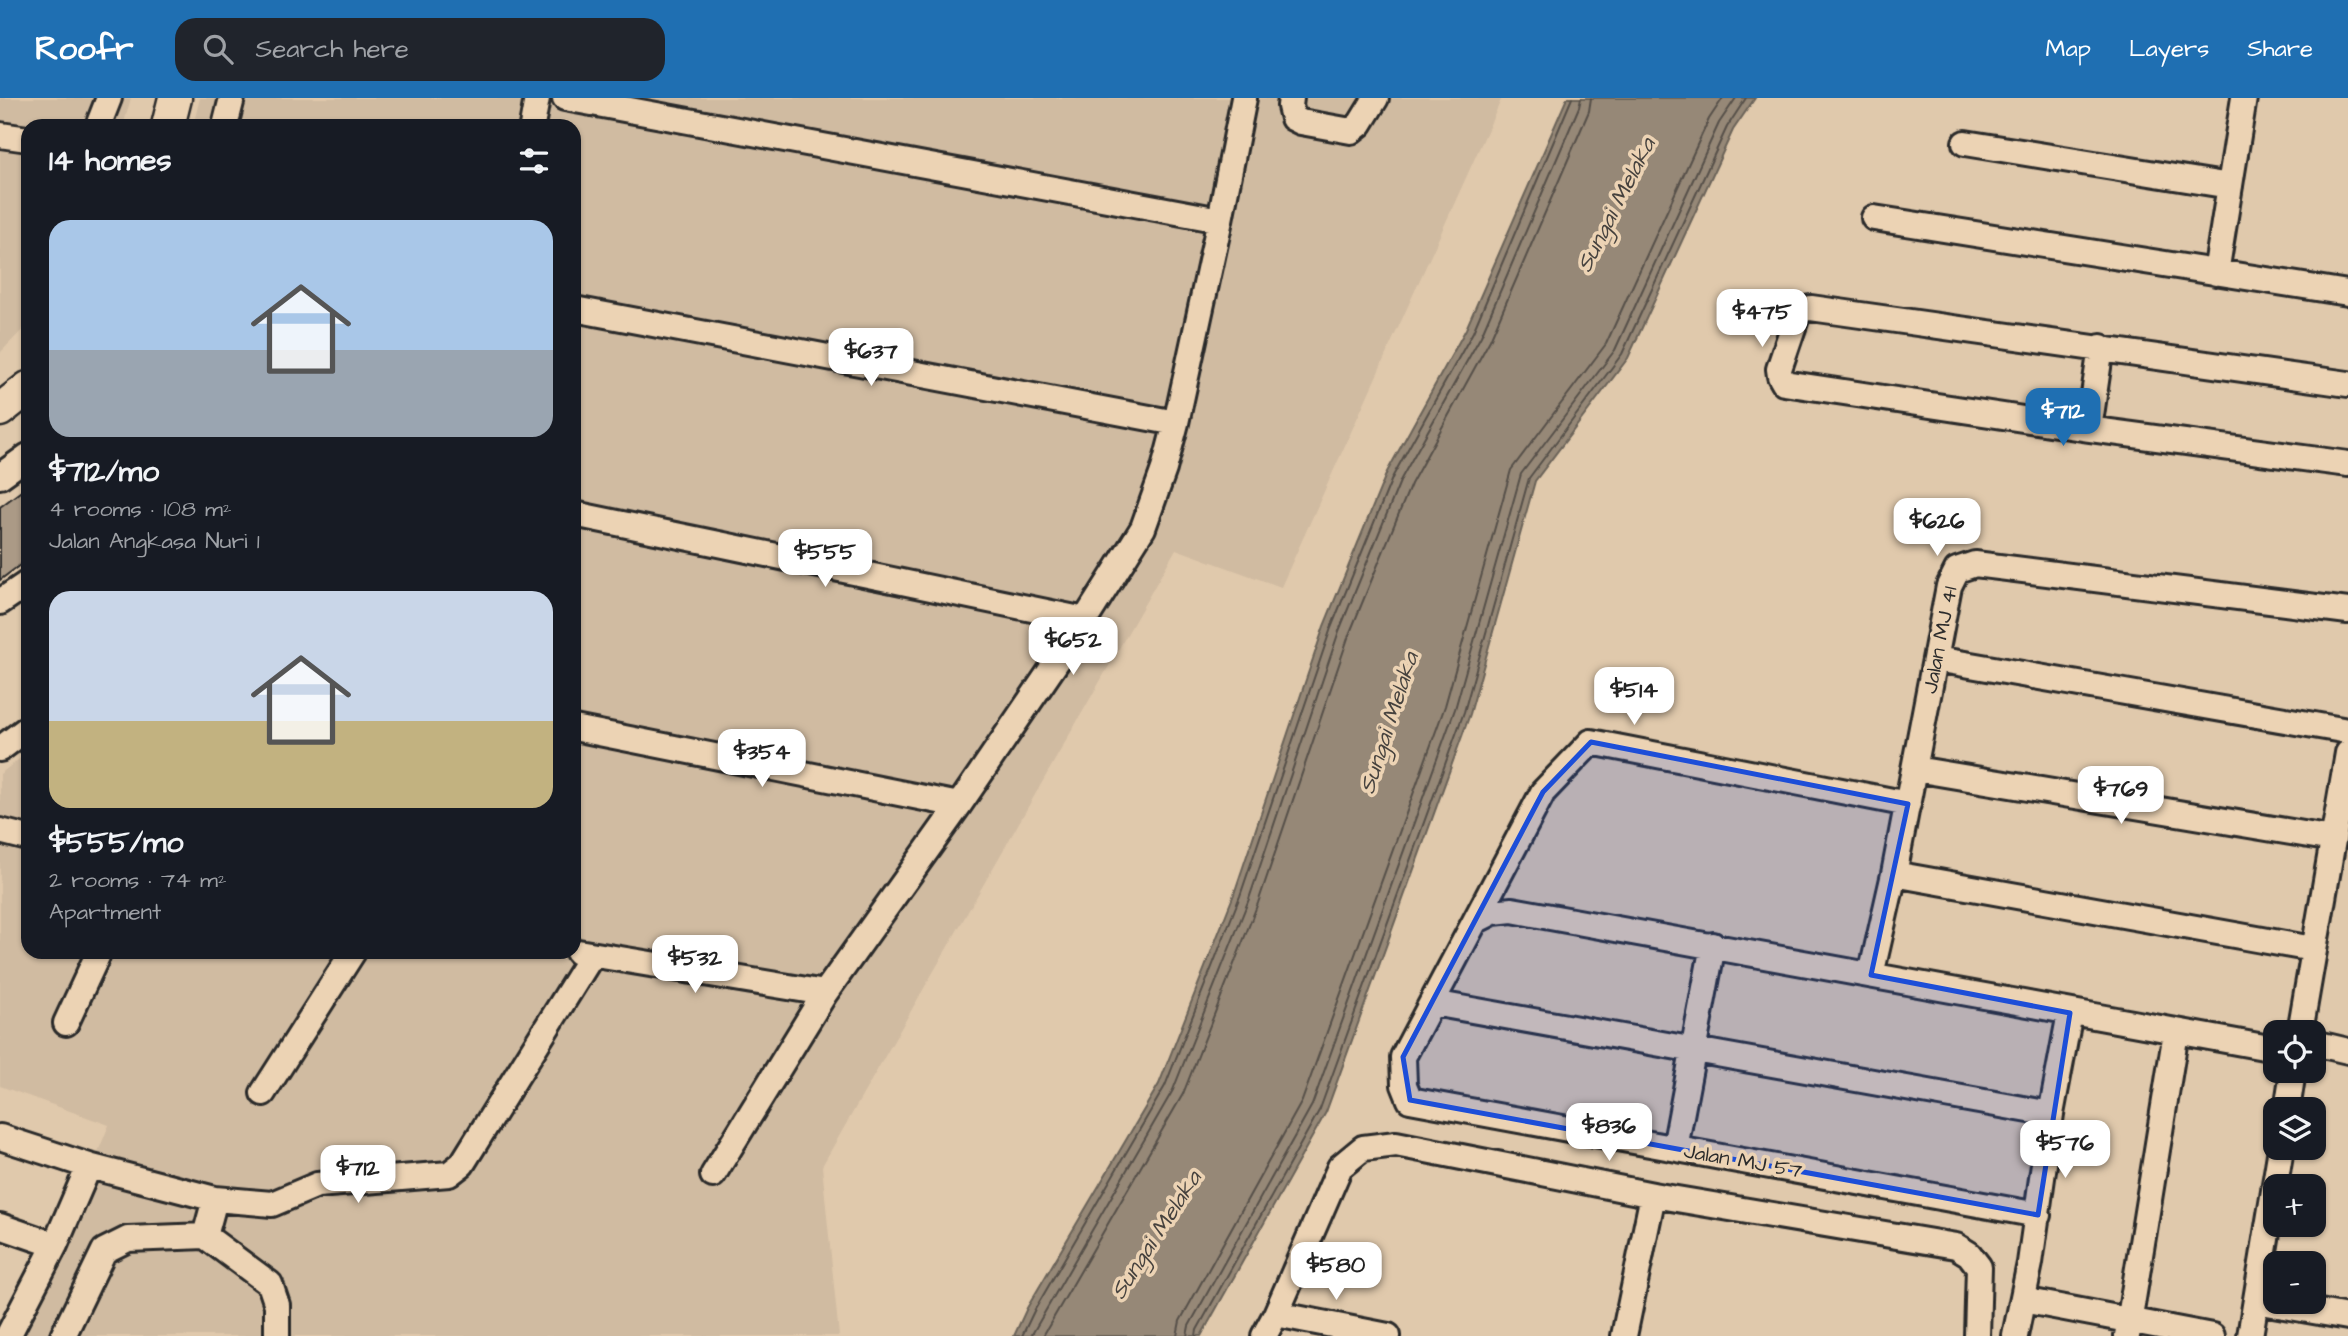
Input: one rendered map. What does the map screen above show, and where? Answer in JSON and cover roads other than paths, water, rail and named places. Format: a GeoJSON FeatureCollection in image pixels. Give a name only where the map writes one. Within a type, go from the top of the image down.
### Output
{"type":"FeatureCollection","features":[{"type":"Feature","properties":{"kind":"main road"},"geometry":{"type":"LineString","coordinates":[[170,119],[176,98]]}},
{"type":"Feature","properties":{"kind":"main road"},"geometry":{"type":"LineString","coordinates":[[0,410],[21,394]]}},
{"type":"Feature","properties":{"kind":"street"},"geometry":{"type":"LineString","coordinates":[[101,119],[109,98]]}},
{"type":"Feature","properties":{"kind":"street"},"geometry":{"type":"LineString","coordinates":[[227,119],[232,98]]}},
{"type":"Feature","properties":{"kind":"street"},"geometry":{"type":"LineString","coordinates":[[533,119],[537,98]]}},
{"type":"Feature","properties":{"kind":"street"},"geometry":{"type":"LineString","coordinates":[[565,98],[1220,220]]}},
{"type":"Feature","properties":{"kind":"street"},"geometry":{"type":"LineString","coordinates":[[713,1175],[825,993],[959,805],[1085,620],[1143,528],[1164,469],[1176,423],[1244,98]]}},
{"type":"Feature","properties":{"kind":"street"},"geometry":{"type":"LineString","coordinates":[[1291,98],[1293,118],[1301,122],[1351,131],[1360,124],[1376,98]]}},
{"type":"Feature","properties":{"kind":"street"},"geometry":{"type":"LineString","coordinates":[[2216,273],[2244,98]]}},
{"type":"Feature","properties":{"kind":"street"},"geometry":{"type":"LineString","coordinates":[[0,135],[21,138]]}},
{"type":"Feature","properties":{"kind":"street"},"geometry":{"type":"LineString","coordinates":[[1965,143],[2230,186]]}},
{"type":"Feature","properties":{"kind":"street"},"geometry":{"type":"LineString","coordinates":[[1874,218],[2348,293]]}},
{"type":"Feature","properties":{"kind":"street"},"geometry":{"type":"LineString","coordinates":[[2348,384],[1811,308],[1799,310],[1779,369],[1784,383],[2089,429],[2348,464]]}},
{"type":"Feature","properties":{"kind":"street"},"geometry":{"type":"LineString","coordinates":[[581,310],[1176,423]]}},
{"type":"Feature","properties":{"kind":"street"},"geometry":{"type":"LineString","coordinates":[[2089,429],[2101,347]]}},
{"type":"Feature","properties":{"kind":"street"},"geometry":{"type":"LineString","coordinates":[[0,476],[21,461]]}},
{"type":"Feature","properties":{"kind":"street"},"geometry":{"type":"LineString","coordinates":[[581,515],[1085,620]]}},
{"type":"Feature","properties":{"kind":"street","name":"Jalan MJ 41"},"geometry":{"type":"LineString","coordinates":[[1871,975],[1915,769],[1948,586],[1957,570],[1975,564],[2348,611]]}},
{"type":"Feature","properties":{"kind":"street"},"geometry":{"type":"LineString","coordinates":[[0,602],[21,588]]}},
{"type":"Feature","properties":{"kind":"street"},"geometry":{"type":"LineString","coordinates":[[1936,659],[2348,731]]}},
{"type":"Feature","properties":{"kind":"street"},"geometry":{"type":"LineString","coordinates":[[581,729],[959,805]]}},
{"type":"Feature","properties":{"kind":"street"},"geometry":{"type":"LineString","coordinates":[[0,749],[21,733]]}},
{"type":"Feature","properties":{"kind":"street"},"geometry":{"type":"LineString","coordinates":[[1908,804],[1591,742],[1543,792],[1433,1003],[2051,1114]]}},
{"type":"Feature","properties":{"kind":"street"},"geometry":{"type":"LineString","coordinates":[[2302,1020],[2333,839],[2345,787],[2348,753]]}},
{"type":"Feature","properties":{"kind":"street"},"geometry":{"type":"LineString","coordinates":[[1915,769],[2333,839]]}},
{"type":"Feature","properties":{"kind":"street"},"geometry":{"type":"LineString","coordinates":[[0,831],[21,836]]}},
{"type":"Feature","properties":{"kind":"street"},"geometry":{"type":"LineString","coordinates":[[1894,874],[2313,949]]}},
{"type":"Feature","properties":{"kind":"street"},"geometry":{"type":"LineString","coordinates":[[1475,921],[1493,912],[1512,910],[2263,1047]]}},
{"type":"Feature","properties":{"kind":"street"},"geometry":{"type":"LineString","coordinates":[[1675,1149],[1713,945]]}},
{"type":"Feature","properties":{"kind":"street"},"geometry":{"type":"LineString","coordinates":[[583,953],[825,993]]}},
{"type":"Feature","properties":{"kind":"street"},"geometry":{"type":"LineString","coordinates":[[66,1023],[96,959]]}},
{"type":"Feature","properties":{"kind":"street"},"geometry":{"type":"LineString","coordinates":[[263,1093],[349,959]]}},
{"type":"Feature","properties":{"kind":"street"},"geometry":{"type":"LineString","coordinates":[[0,1137],[89,1166],[215,1199],[272,1204],[317,1185],[449,1174],[462,1164],[580,959]]}},
{"type":"Feature","properties":{"kind":"street","name":"Jalan MJ 57"},"geometry":{"type":"LineString","coordinates":[[1433,1003],[1403,1057],[1404,1084],[1410,1100],[2038,1214]]}},
{"type":"Feature","properties":{"kind":"street"},"geometry":{"type":"LineString","coordinates":[[2015,1336],[2038,1214],[2051,1114],[2070,1013]]}},
{"type":"Feature","properties":{"kind":"street"},"geometry":{"type":"LineString","coordinates":[[2128,1329],[2176,1032]]}},
{"type":"Feature","properties":{"kind":"street"},"geometry":{"type":"LineString","coordinates":[[2326,1046],[2348,1051]]}},
{"type":"Feature","properties":{"kind":"street"},"geometry":{"type":"LineString","coordinates":[[1264,1336],[1340,1167],[1363,1148],[1396,1144],[1653,1195],[1956,1246],[1969,1254],[1979,1267],[1977,1336]]}},
{"type":"Feature","properties":{"kind":"street"},"geometry":{"type":"LineString","coordinates":[[2250,1336],[2279,1160]]}},
{"type":"Feature","properties":{"kind":"street"},"geometry":{"type":"LineString","coordinates":[[8,1336],[10,1307],[55,1245],[89,1166]]}},
{"type":"Feature","properties":{"kind":"street"},"geometry":{"type":"LineString","coordinates":[[1624,1336],[1653,1195]]}},
{"type":"Feature","properties":{"kind":"street"},"geometry":{"type":"LineString","coordinates":[[205,1237],[215,1199]]}},
{"type":"Feature","properties":{"kind":"street"},"geometry":{"type":"LineString","coordinates":[[0,1226],[55,1245]]}},
{"type":"Feature","properties":{"kind":"street"},"geometry":{"type":"LineString","coordinates":[[63,1336],[104,1251],[128,1239],[205,1237],[270,1284],[277,1305],[276,1336]]}},
{"type":"Feature","properties":{"kind":"street"},"geometry":{"type":"LineString","coordinates":[[2023,1300],[2128,1329],[2212,1336]]}},
{"type":"Feature","properties":{"kind":"street"},"geometry":{"type":"LineString","coordinates":[[2256,1301],[2348,1317]]}},
{"type":"Feature","properties":{"kind":"street"},"geometry":{"type":"LineString","coordinates":[[1276,1314],[1388,1336]]}},
{"type":"Feature","properties":{"kind":"water","name":"Sungai Melaka"},"geometry":{"type":"Polygon","coordinates":[[[1567,98],[1755,98],[1733,130],[1628,358],[1535,481],[1470,714],[1326,1112],[1201,1336],[1014,1336],[1027,1308],[1159,1084],[1234,894],[1324,626],[1387,472],[1466,329],[1567,98]]]}}]}
